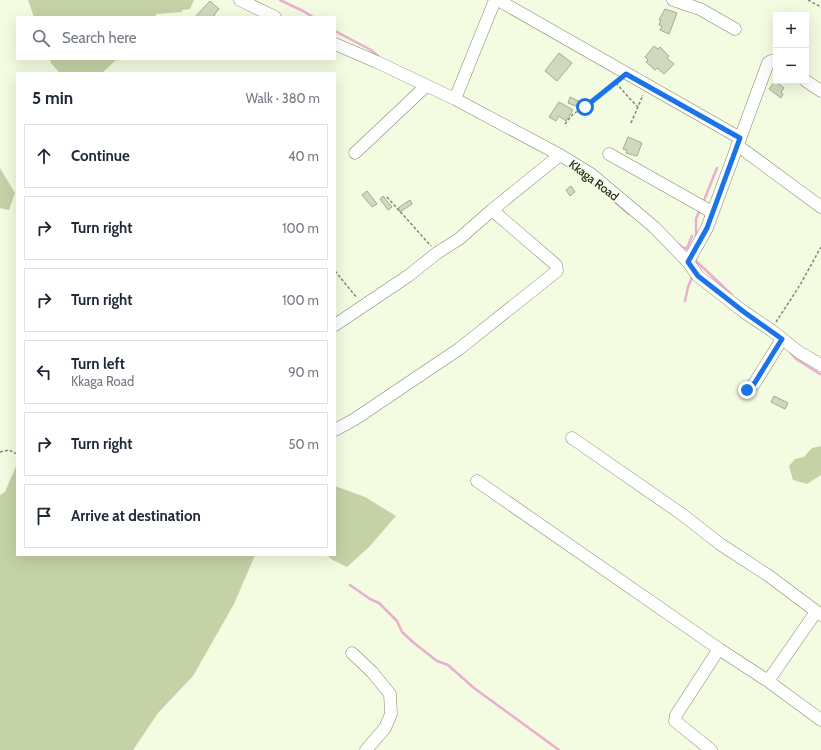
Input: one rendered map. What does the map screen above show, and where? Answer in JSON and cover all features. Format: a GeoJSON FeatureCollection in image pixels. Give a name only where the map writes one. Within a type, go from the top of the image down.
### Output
{"type":"FeatureCollection","features":[{"type":"Feature","properties":{"kind":"street"},"geometry":{"type":"LineString","coordinates":[[240,0],[273,16]]}},
{"type":"Feature","properties":{"kind":"street"},"geometry":{"type":"LineString","coordinates":[[455,99],[497,0],[648,86],[738,142],[821,207]]}},
{"type":"Feature","properties":{"kind":"street"},"geometry":{"type":"LineString","coordinates":[[673,0],[700,9],[734,29]]}},
{"type":"Feature","properties":{"kind":"street","name":"Kkaga Road"},"geometry":{"type":"LineString","coordinates":[[336,44],[378,62],[455,99],[560,155],[591,174],[654,227],[688,262],[698,276],[799,352],[821,365]]}},
{"type":"Feature","properties":{"kind":"street"},"geometry":{"type":"LineString","coordinates":[[688,262],[707,228],[768,63],[773,61]]}},
{"type":"Feature","properties":{"kind":"street"},"geometry":{"type":"LineString","coordinates":[[809,83],[821,91]]}},
{"type":"Feature","properties":{"kind":"street"},"geometry":{"type":"LineString","coordinates":[[355,153],[426,86]]}},
{"type":"Feature","properties":{"kind":"street"},"geometry":{"type":"LineString","coordinates":[[609,154],[712,212]]}},
{"type":"Feature","properties":{"kind":"street"},"geometry":{"type":"LineString","coordinates":[[336,324],[408,276],[437,253],[459,239],[560,155]]}},
{"type":"Feature","properties":{"kind":"street"},"geometry":{"type":"LineString","coordinates":[[336,429],[355,419],[459,349],[557,272],[556,265],[492,210]]}},
{"type":"Feature","properties":{"kind":"street"},"geometry":{"type":"LineString","coordinates":[[747,390],[754,384],[782,339]]}},
{"type":"Feature","properties":{"kind":"street"},"geometry":{"type":"LineString","coordinates":[[572,438],[683,515],[720,544],[769,576],[819,614],[768,681]]}},
{"type":"Feature","properties":{"kind":"street"},"geometry":{"type":"LineString","coordinates":[[477,481],[719,649],[768,681],[821,720]]}},
{"type":"Feature","properties":{"kind":"street"},"geometry":{"type":"LineString","coordinates":[[711,750],[675,721],[676,714],[719,649]]}},
{"type":"Feature","properties":{"kind":"street"},"geometry":{"type":"LineString","coordinates":[[352,653],[372,672],[390,694],[391,714],[385,728],[366,750]]}},
{"type":"Feature","properties":{"kind":"path"},"geometry":{"type":"LineString","coordinates":[[808,0],[821,7]]}},
{"type":"Feature","properties":{"kind":"path"},"geometry":{"type":"LineString","coordinates":[[565,124],[574,114],[626,74]]}},
{"type":"Feature","properties":{"kind":"path"},"geometry":{"type":"LineString","coordinates":[[616,83],[638,106]]}},
{"type":"Feature","properties":{"kind":"path"},"geometry":{"type":"LineString","coordinates":[[631,123],[648,86]]}},
{"type":"Feature","properties":{"kind":"path"},"geometry":{"type":"LineString","coordinates":[[387,197],[437,253]]}},
{"type":"Feature","properties":{"kind":"path"},"geometry":{"type":"LineString","coordinates":[[771,330],[800,286],[821,247]]}},
{"type":"Feature","properties":{"kind":"path"},"geometry":{"type":"LineString","coordinates":[[336,272],[364,306]]}},
{"type":"Feature","properties":{"kind":"path"},"geometry":{"type":"LineString","coordinates":[[0,452],[9,450],[16,454]]}},
{"type":"Feature","properties":{"kind":"green space"},"geometry":{"type":"Polygon","coordinates":[[[28,0],[194,0],[190,9],[182,10],[182,12],[157,14],[155,16],[34,16],[28,0]]]}},
{"type":"Feature","properties":{"kind":"green space"},"geometry":{"type":"Polygon","coordinates":[[[50,60],[116,60],[103,72],[59,72],[50,60]]]}},
{"type":"Feature","properties":{"kind":"green space"},"geometry":{"type":"Polygon","coordinates":[[[0,168],[15,193],[9,210],[0,208],[0,168]]]}},
{"type":"Feature","properties":{"kind":"green space"},"geometry":{"type":"Polygon","coordinates":[[[821,446],[821,475],[807,484],[793,480],[789,466],[795,459],[804,457],[812,448],[821,446]]]}},
{"type":"Feature","properties":{"kind":"green space"},"geometry":{"type":"Polygon","coordinates":[[[16,466],[16,556],[255,556],[234,604],[193,676],[158,713],[133,750],[0,750],[0,495],[5,492],[16,466]]]}},
{"type":"Feature","properties":{"kind":"green space"},"geometry":{"type":"Polygon","coordinates":[[[336,486],[365,497],[396,516],[369,547],[347,567],[328,556],[336,556],[336,486]]]}},
{"type":"Feature","properties":{"kind":"building"},"geometry":{"type":"Polygon","coordinates":[[[210,1],[219,9],[214,15],[215,16],[196,16],[210,1]]]}},
{"type":"Feature","properties":{"kind":"building"},"geometry":{"type":"Polygon","coordinates":[[[665,9],[677,13],[669,34],[660,30],[662,26],[659,25],[661,20],[659,20],[665,9]]]}},
{"type":"Feature","properties":{"kind":"building"},"geometry":{"type":"Polygon","coordinates":[[[654,46],[658,49],[660,47],[669,56],[667,58],[674,64],[664,74],[657,68],[655,70],[646,62],[648,60],[645,57],[654,46]]]}},
{"type":"Feature","properties":{"kind":"building"},"geometry":{"type":"Polygon","coordinates":[[[559,53],[572,63],[557,81],[545,71],[559,53]]]}},
{"type":"Feature","properties":{"kind":"building"},"geometry":{"type":"Polygon","coordinates":[[[773,84],[779,84],[784,88],[781,92],[783,94],[781,98],[769,89],[773,84]]]}},
{"type":"Feature","properties":{"kind":"building"},"geometry":{"type":"Polygon","coordinates":[[[570,97],[580,102],[578,107],[568,103],[570,97]]]}},
{"type":"Feature","properties":{"kind":"building"},"geometry":{"type":"Polygon","coordinates":[[[559,102],[573,110],[566,121],[559,116],[556,121],[549,117],[559,102]]]}},
{"type":"Feature","properties":{"kind":"building"},"geometry":{"type":"Polygon","coordinates":[[[628,137],[642,143],[637,156],[626,153],[627,150],[623,149],[628,137]]]}},
{"type":"Feature","properties":{"kind":"building"},"geometry":{"type":"Polygon","coordinates":[[[571,186],[575,192],[570,196],[566,190],[571,186]]]}},
{"type":"Feature","properties":{"kind":"building"},"geometry":{"type":"Polygon","coordinates":[[[367,191],[377,204],[372,207],[362,195],[367,191]]]}},
{"type":"Feature","properties":{"kind":"building"},"geometry":{"type":"Polygon","coordinates":[[[383,196],[392,207],[388,210],[380,199],[383,196]]]}},
{"type":"Feature","properties":{"kind":"building"},"geometry":{"type":"Polygon","coordinates":[[[410,200],[412,204],[400,212],[398,208],[410,200]]]}},
{"type":"Feature","properties":{"kind":"building"},"geometry":{"type":"Polygon","coordinates":[[[774,396],[788,403],[785,409],[771,402],[774,396]]]}},
{"type":"Feature","properties":{"kind":"waterway"},"geometry":{"type":"LineString","coordinates":[[280,0],[311,16]]}},
{"type":"Feature","properties":{"kind":"waterway"},"geometry":{"type":"LineString","coordinates":[[336,32],[371,50],[380,58]]}},
{"type":"Feature","properties":{"kind":"waterway"},"geometry":{"type":"LineString","coordinates":[[703,203],[717,168]]}},
{"type":"Feature","properties":{"kind":"waterway"},"geometry":{"type":"LineString","coordinates":[[613,200],[629,214]]}},
{"type":"Feature","properties":{"kind":"waterway"},"geometry":{"type":"LineString","coordinates":[[696,239],[696,219],[700,209]]}},
{"type":"Feature","properties":{"kind":"waterway"},"geometry":{"type":"LineString","coordinates":[[679,245],[683,248],[687,248],[692,236]]}},
{"type":"Feature","properties":{"kind":"waterway"},"geometry":{"type":"LineString","coordinates":[[693,258],[732,295]]}},
{"type":"Feature","properties":{"kind":"waterway"},"geometry":{"type":"LineString","coordinates":[[685,301],[688,287],[693,275]]}},
{"type":"Feature","properties":{"kind":"waterway"},"geometry":{"type":"LineString","coordinates":[[790,352],[796,359],[820,374]]}},
{"type":"Feature","properties":{"kind":"waterway"},"geometry":{"type":"LineString","coordinates":[[350,585],[370,599],[379,603],[397,621],[402,632],[414,643],[437,661],[448,665],[474,688],[559,750]]}},
{"type":"Feature","properties":{"kind":"route"},"geometry":{"type":"LineString","coordinates":[[585,107],[626,74],[740,138],[707,228],[688,262],[698,276],[782,339],[754,384],[747,390]]}}]}
